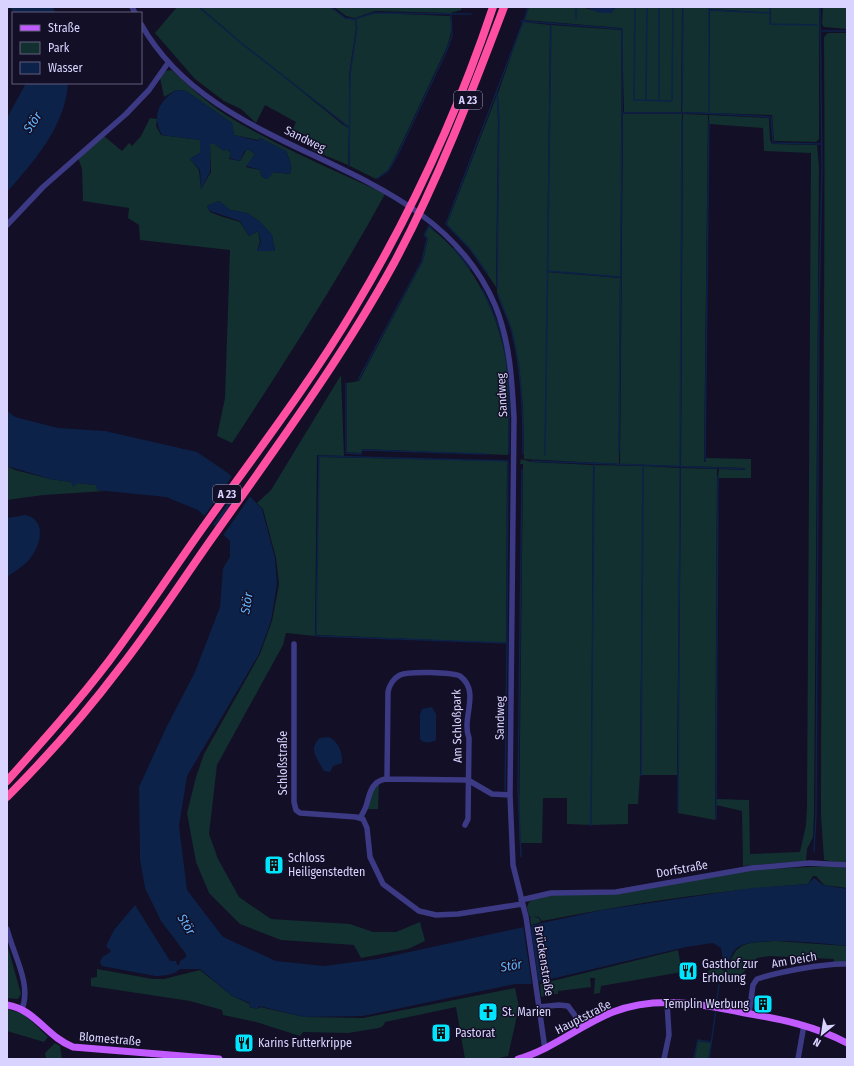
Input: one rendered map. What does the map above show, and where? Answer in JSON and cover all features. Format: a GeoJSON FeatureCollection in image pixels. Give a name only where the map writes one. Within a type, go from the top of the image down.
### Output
{"type":"FeatureCollection","features":[{"type":"Feature","properties":{"kind":"highway","name":"A 23"},"geometry":{"type":"LineString","coordinates":[[7,781],[67,714],[108,662],[262,445],[353,310],[384,257],[420,187],[464,89],[493,7]]}},
{"type":"Feature","properties":{"kind":"highway","name":"A 23"},"geometry":{"type":"LineString","coordinates":[[7,797],[76,722],[119,670],[261,469],[363,317],[394,262],[429,192],[468,100],[504,7]]}},
{"type":"Feature","properties":{"kind":"main road","name":"Hauptstraße"},"geometry":{"type":"LineString","coordinates":[[518,1059],[545,1049],[592,1022],[631,1006],[667,1002],[717,1007],[804,1025],[847,1043]]}},
{"type":"Feature","properties":{"kind":"main road"},"geometry":{"type":"LineString","coordinates":[[7,1005],[22,1009]]}},
{"type":"Feature","properties":{"kind":"main road","name":"Blomestraße"},"geometry":{"type":"LineString","coordinates":[[22,1009],[54,1038],[73,1047],[219,1059]]}},
{"type":"Feature","properties":{"kind":"street","name":"Sandweg"},"geometry":{"type":"LineString","coordinates":[[142,25],[168,63],[203,94],[229,113],[260,130],[383,190],[426,218],[461,251],[481,279],[495,305],[503,330],[511,367],[514,418],[510,795],[513,865],[522,902]]}},
{"type":"Feature","properties":{"kind":"street"},"geometry":{"type":"LineString","coordinates":[[7,225],[43,187],[126,114],[149,90],[168,63]]}},
{"type":"Feature","properties":{"kind":"street","name":"Schloßstraße"},"geometry":{"type":"LineString","coordinates":[[294,644],[295,808],[300,813],[360,818]]}},
{"type":"Feature","properties":{"kind":"street","name":"Am Schloßpark"},"geometry":{"type":"LineString","coordinates":[[464,825],[468,819],[468,780],[469,738],[466,727],[469,717],[470,690],[465,680],[454,674],[406,673],[399,675],[390,684],[388,692],[387,778],[468,780],[492,794],[510,795]]}},
{"type":"Feature","properties":{"kind":"street"},"geometry":{"type":"LineString","coordinates":[[387,778],[380,781],[371,790],[367,804],[360,818],[366,825],[370,857],[383,884],[420,911],[436,915],[458,914],[522,902]]}},
{"type":"Feature","properties":{"kind":"street","name":"Dorfstraße"},"geometry":{"type":"LineString","coordinates":[[522,902],[552,893],[616,892],[752,868],[810,863],[847,866]]}},
{"type":"Feature","properties":{"kind":"street","name":"Brückenstraße"},"geometry":{"type":"LineString","coordinates":[[522,902],[526,919],[545,1049]]}},
{"type":"Feature","properties":{"kind":"street"},"geometry":{"type":"LineString","coordinates":[[7,929],[25,989],[25,1002],[22,1009]]}},
{"type":"Feature","properties":{"kind":"street","name":"Am Deich"},"geometry":{"type":"LineString","coordinates":[[749,1013],[753,985],[757,979],[805,968],[837,963],[847,964]]}},
{"type":"Feature","properties":{"kind":"street"},"geometry":{"type":"LineString","coordinates":[[664,1059],[669,1036],[667,1002]]}},
{"type":"Feature","properties":{"kind":"street"},"geometry":{"type":"LineString","coordinates":[[539,1007],[559,1004],[568,1006],[579,1021],[592,1022]]}},
{"type":"Feature","properties":{"kind":"street"},"geometry":{"type":"LineString","coordinates":[[798,1059],[804,1025]]}},
{"type":"Feature","properties":{"kind":"green space"},"geometry":{"type":"Polygon","coordinates":[[[177,7],[198,7],[342,124],[349,128],[348,165],[312,150],[317,141],[293,129],[296,122],[265,105],[256,123],[241,109],[224,101],[195,79],[155,33],[177,7]]]}},
{"type":"Feature","properties":{"kind":"green space"},"geometry":{"type":"Polygon","coordinates":[[[200,7],[330,7],[345,18],[355,20],[356,28],[349,75],[349,127],[241,42],[200,7]]]}},
{"type":"Feature","properties":{"kind":"green space"},"geometry":{"type":"Polygon","coordinates":[[[334,7],[462,7],[461,10],[450,13],[375,11],[355,18],[346,16],[334,7]]]}},
{"type":"Feature","properties":{"kind":"green space"},"geometry":{"type":"Polygon","coordinates":[[[529,7],[580,7],[611,13],[616,7],[682,7],[681,112],[624,112],[622,28],[525,20],[529,7]]]}},
{"type":"Feature","properties":{"kind":"green space"},"geometry":{"type":"Polygon","coordinates":[[[683,7],[709,7],[709,113],[682,112],[683,7]]]}},
{"type":"Feature","properties":{"kind":"green space"},"geometry":{"type":"Polygon","coordinates":[[[710,7],[770,7],[770,13],[710,9],[710,7]]]}},
{"type":"Feature","properties":{"kind":"green space"},"geometry":{"type":"Polygon","coordinates":[[[771,7],[819,7],[819,25],[771,24],[771,7]]]}},
{"type":"Feature","properties":{"kind":"green space"},"geometry":{"type":"Polygon","coordinates":[[[823,7],[847,7],[847,29],[824,27],[822,24],[823,7]]]}},
{"type":"Feature","properties":{"kind":"green space"},"geometry":{"type":"Polygon","coordinates":[[[710,10],[770,13],[770,24],[819,25],[819,139],[816,142],[774,141],[772,115],[709,113],[710,10]]]}},
{"type":"Feature","properties":{"kind":"green space"},"geometry":{"type":"Polygon","coordinates":[[[374,13],[450,16],[451,25],[450,38],[445,51],[398,151],[388,170],[376,179],[350,166],[350,75],[357,28],[356,19],[374,13]]]}},
{"type":"Feature","properties":{"kind":"green space"},"geometry":{"type":"Polygon","coordinates":[[[523,22],[550,25],[545,435],[547,272],[620,278],[619,464],[524,459],[523,406],[519,364],[512,331],[497,292],[498,93],[523,22]]]}},
{"type":"Feature","properties":{"kind":"green space"},"geometry":{"type":"Polygon","coordinates":[[[551,25],[621,30],[621,277],[547,271],[551,25]]]}},
{"type":"Feature","properties":{"kind":"green space"},"geometry":{"type":"Polygon","coordinates":[[[828,33],[847,33],[847,864],[824,860],[821,815],[824,37],[828,33]]]}},
{"type":"Feature","properties":{"kind":"green space"},"geometry":{"type":"Polygon","coordinates":[[[172,70],[212,105],[264,137],[385,194],[330,289],[232,443],[217,436],[225,398],[230,250],[140,240],[139,225],[128,218],[129,208],[83,201],[82,169],[78,158],[104,136],[122,151],[129,143],[132,146],[141,136],[150,118],[157,119],[156,126],[161,135],[200,140],[200,153],[190,159],[199,170],[201,189],[211,172],[210,144],[215,144],[224,151],[226,149],[231,153],[229,159],[240,161],[247,149],[255,154],[246,167],[260,170],[262,177],[267,179],[273,172],[290,174],[291,164],[286,151],[260,138],[258,140],[234,135],[232,123],[186,91],[176,90],[164,97],[160,78],[165,71],[172,70]],[[219,201],[207,206],[210,212],[240,222],[249,236],[258,231],[260,241],[257,251],[275,251],[272,235],[259,221],[247,213],[230,210],[219,201]]]}},
{"type":"Feature","properties":{"kind":"green space"},"geometry":{"type":"Polygon","coordinates":[[[497,95],[496,287],[470,249],[447,224],[497,95]]]}},
{"type":"Feature","properties":{"kind":"green space"},"geometry":{"type":"Polygon","coordinates":[[[623,114],[682,114],[680,466],[620,464],[623,114]]]}},
{"type":"Feature","properties":{"kind":"green space"},"geometry":{"type":"Polygon","coordinates":[[[683,114],[708,115],[704,462],[706,462],[706,458],[751,459],[751,478],[718,478],[719,469],[745,470],[745,468],[681,466],[683,114]]]}},
{"type":"Feature","properties":{"kind":"green space"},"geometry":{"type":"Polygon","coordinates":[[[709,115],[769,118],[770,140],[772,144],[817,145],[819,167],[814,813],[813,837],[807,849],[806,861],[743,866],[742,811],[716,805],[716,799],[749,800],[750,854],[800,852],[806,825],[807,807],[811,153],[764,151],[763,128],[709,124],[709,115]]]}},
{"type":"Feature","properties":{"kind":"green space"},"geometry":{"type":"Polygon","coordinates":[[[429,227],[443,238],[466,265],[485,296],[498,329],[506,359],[508,455],[362,449],[361,453],[347,452],[347,383],[359,381],[423,261],[428,238],[425,235],[429,227]]]}},
{"type":"Feature","properties":{"kind":"green space"},"geometry":{"type":"Polygon","coordinates":[[[341,375],[344,456],[317,455],[315,636],[286,633],[283,645],[217,765],[209,834],[218,859],[239,897],[271,919],[350,924],[373,932],[396,932],[420,922],[425,941],[408,949],[361,958],[354,945],[281,940],[240,924],[209,893],[196,862],[187,813],[196,777],[204,754],[260,654],[272,621],[279,584],[276,558],[263,509],[257,503],[271,490],[341,375]]]}},
{"type":"Feature","properties":{"kind":"green space"},"geometry":{"type":"Polygon","coordinates":[[[319,457],[507,461],[506,643],[316,635],[319,457]]]}},
{"type":"Feature","properties":{"kind":"green space"},"geometry":{"type":"Polygon","coordinates":[[[521,459],[532,462],[593,465],[591,825],[567,824],[567,798],[543,798],[542,843],[520,843],[519,831],[523,464],[520,464],[521,459]]]}},
{"type":"Feature","properties":{"kind":"green space"},"geometry":{"type":"Polygon","coordinates":[[[594,465],[643,466],[640,775],[638,804],[628,804],[628,824],[591,825],[594,465]]]}},
{"type":"Feature","properties":{"kind":"green space"},"geometry":{"type":"Polygon","coordinates":[[[7,466],[15,470],[50,479],[71,482],[74,484],[97,485],[97,490],[106,491],[43,495],[7,500],[7,466]]]}},
{"type":"Feature","properties":{"kind":"green space"},"geometry":{"type":"Polygon","coordinates":[[[643,466],[680,468],[677,775],[641,775],[643,466]]]}},
{"type":"Feature","properties":{"kind":"green space"},"geometry":{"type":"Polygon","coordinates":[[[681,468],[717,469],[715,820],[678,813],[681,468]]]}},
{"type":"Feature","properties":{"kind":"green space"},"geometry":{"type":"Polygon","coordinates":[[[379,784],[378,809],[368,809],[372,791],[379,784]]]}},
{"type":"Feature","properties":{"kind":"green space"},"geometry":{"type":"Polygon","coordinates":[[[827,866],[847,868],[847,888],[824,885],[816,876],[813,876],[808,884],[675,898],[542,921],[539,917],[529,916],[527,907],[529,902],[536,898],[549,895],[619,894],[751,870],[827,866]]]}},
{"type":"Feature","properties":{"kind":"green space"},"geometry":{"type":"Polygon","coordinates":[[[531,916],[539,918],[541,922],[531,925],[531,916]]]}},
{"type":"Feature","properties":{"kind":"green space"},"geometry":{"type":"Polygon","coordinates":[[[775,941],[847,946],[847,962],[834,962],[834,959],[769,956],[757,958],[737,979],[724,982],[703,979],[703,974],[717,966],[723,967],[722,970],[726,971],[727,968],[729,968],[731,959],[739,948],[751,943],[775,941]]]}},
{"type":"Feature","properties":{"kind":"green space"},"geometry":{"type":"Polygon","coordinates":[[[7,944],[21,994],[18,999],[7,998],[7,944]]]}},
{"type":"Feature","properties":{"kind":"green space"},"geometry":{"type":"Polygon","coordinates":[[[678,950],[682,972],[601,986],[600,993],[594,994],[595,978],[590,978],[591,987],[558,991],[558,994],[554,994],[554,991],[552,991],[552,994],[541,997],[540,984],[678,950]]]}},
{"type":"Feature","properties":{"kind":"green space"},"geometry":{"type":"Polygon","coordinates":[[[97,969],[153,979],[164,979],[200,970],[232,996],[250,1004],[249,1007],[258,1009],[260,1007],[304,1017],[363,1018],[515,988],[519,1007],[508,1056],[494,1059],[465,1059],[456,1007],[385,1022],[383,1026],[379,1028],[348,1033],[303,1032],[300,1036],[256,1022],[223,1015],[222,1010],[190,1001],[91,986],[91,978],[97,977],[97,969]]]}},
{"type":"Feature","properties":{"kind":"green space"},"geometry":{"type":"Polygon","coordinates":[[[7,1009],[24,1014],[48,1037],[44,1042],[7,1031],[7,1009]]]}},
{"type":"Feature","properties":{"kind":"green space"},"geometry":{"type":"Polygon","coordinates":[[[698,1041],[711,1043],[708,1059],[695,1059],[698,1041]]]}},
{"type":"Feature","properties":{"kind":"green space"},"geometry":{"type":"Polygon","coordinates":[[[55,1043],[60,1046],[62,1059],[46,1059],[45,1053],[55,1043]]]}},
{"type":"Feature","properties":{"kind":"water"},"geometry":{"type":"Polygon","coordinates":[[[10,7],[53,7],[55,12],[13,12],[10,7]]]}},
{"type":"Feature","properties":{"kind":"water"},"geometry":{"type":"Polygon","coordinates":[[[586,7],[616,7],[611,13],[600,13],[586,7]]]}},
{"type":"Feature","properties":{"kind":"water","name":"Stör"},"geometry":{"type":"Polygon","coordinates":[[[25,84],[68,84],[66,99],[55,128],[38,155],[7,192],[7,118],[25,84]]]}},
{"type":"Feature","properties":{"kind":"water"},"geometry":{"type":"Polygon","coordinates":[[[176,90],[186,91],[232,123],[234,135],[258,141],[260,138],[286,151],[291,164],[290,174],[274,172],[267,179],[262,177],[260,170],[246,166],[255,154],[247,149],[240,161],[229,158],[231,153],[226,149],[224,151],[215,144],[210,144],[210,172],[201,189],[200,170],[190,159],[200,153],[200,140],[162,135],[157,122],[158,110],[161,104],[176,90]]]}},
{"type":"Feature","properties":{"kind":"water"},"geometry":{"type":"Polygon","coordinates":[[[219,201],[230,210],[247,213],[259,221],[272,235],[275,251],[257,251],[261,241],[258,231],[249,236],[240,221],[210,211],[207,206],[219,201]]]}},
{"type":"Feature","properties":{"kind":"water","name":"Stör"},"geometry":{"type":"Polygon","coordinates":[[[7,411],[15,417],[58,428],[105,431],[197,452],[228,473],[262,509],[275,558],[277,584],[271,621],[259,654],[187,776],[179,826],[187,890],[223,937],[276,961],[324,966],[377,959],[602,910],[752,888],[808,884],[814,878],[823,885],[847,889],[847,946],[789,941],[745,944],[737,948],[732,954],[729,967],[724,966],[721,948],[713,943],[686,947],[530,984],[515,984],[363,1016],[304,1017],[259,1006],[258,1009],[249,1007],[250,1003],[232,996],[200,969],[180,969],[172,974],[155,976],[102,966],[100,963],[102,958],[111,951],[106,946],[114,930],[135,905],[170,961],[176,961],[177,965],[179,965],[180,961],[186,957],[186,954],[161,921],[145,888],[140,859],[139,787],[166,728],[195,672],[220,607],[223,568],[230,557],[230,541],[198,510],[166,497],[97,490],[96,485],[78,483],[73,487],[71,482],[50,479],[7,466],[7,411]]]}},
{"type":"Feature","properties":{"kind":"water"},"geometry":{"type":"Polygon","coordinates":[[[25,515],[33,518],[40,529],[40,536],[36,550],[27,562],[7,577],[7,518],[25,515]]]}},
{"type":"Feature","properties":{"kind":"water"},"geometry":{"type":"Polygon","coordinates":[[[432,707],[436,714],[436,740],[430,742],[421,741],[420,715],[422,709],[432,707]]]}},
{"type":"Feature","properties":{"kind":"water"},"geometry":{"type":"Polygon","coordinates":[[[329,737],[337,744],[341,751],[342,759],[342,763],[333,766],[330,772],[324,771],[314,750],[316,742],[320,738],[329,737]]]}},
{"type":"Feature","properties":{"kind":"pier"},"geometry":{"type":"Polygon","coordinates":[[[233,475],[241,484],[212,526],[203,518],[233,475]]]}},
{"type":"Feature","properties":{"kind":"pier"},"geometry":{"type":"Polygon","coordinates":[[[243,486],[251,495],[222,537],[214,528],[243,486]]]}},
{"type":"Feature","properties":{"kind":"pier"},"geometry":{"type":"Polygon","coordinates":[[[530,924],[539,984],[532,985],[523,925],[530,924]]]}},
{"type":"Feature","properties":{"kind":"waterway"},"geometry":{"type":"LineString","coordinates":[[199,7],[241,43],[350,128]]}},
{"type":"Feature","properties":{"kind":"waterway"},"geometry":{"type":"LineString","coordinates":[[331,7],[345,18],[355,19],[374,13],[471,14]]}},
{"type":"Feature","properties":{"kind":"waterway"},"geometry":{"type":"LineString","coordinates":[[524,22],[528,7]]}},
{"type":"Feature","properties":{"kind":"waterway"},"geometry":{"type":"LineString","coordinates":[[576,7],[576,19]]}},
{"type":"Feature","properties":{"kind":"waterway"},"geometry":{"type":"LineString","coordinates":[[635,7],[634,100],[672,101],[673,7]]}},
{"type":"Feature","properties":{"kind":"waterway"},"geometry":{"type":"LineString","coordinates":[[646,100],[647,7]]}},
{"type":"Feature","properties":{"kind":"waterway"},"geometry":{"type":"LineString","coordinates":[[659,7],[659,101]]}},
{"type":"Feature","properties":{"kind":"waterway"},"geometry":{"type":"LineString","coordinates":[[682,109],[683,7]]}},
{"type":"Feature","properties":{"kind":"waterway"},"geometry":{"type":"LineString","coordinates":[[709,7],[709,111]]}},
{"type":"Feature","properties":{"kind":"waterway"},"geometry":{"type":"LineString","coordinates":[[770,7],[770,24],[817,25]]}},
{"type":"Feature","properties":{"kind":"waterway"},"geometry":{"type":"LineString","coordinates":[[814,852],[816,814],[819,307],[822,169],[820,7]]}},
{"type":"Feature","properties":{"kind":"waterway"},"geometry":{"type":"LineString","coordinates":[[709,10],[769,13]]}},
{"type":"Feature","properties":{"kind":"waterway"},"geometry":{"type":"LineString","coordinates":[[378,178],[388,171],[399,152],[446,52],[452,36],[451,15]]}},
{"type":"Feature","properties":{"kind":"waterway"},"geometry":{"type":"LineString","coordinates":[[349,166],[350,75],[357,28],[355,19]]}},
{"type":"Feature","properties":{"kind":"waterway"},"geometry":{"type":"LineString","coordinates":[[521,21],[622,29],[622,113],[701,113],[771,117],[773,143],[821,144]]}},
{"type":"Feature","properties":{"kind":"waterway"},"geometry":{"type":"LineString","coordinates":[[487,273],[470,249],[446,224],[523,22]]}},
{"type":"Feature","properties":{"kind":"waterway"},"geometry":{"type":"LineString","coordinates":[[545,455],[551,24]]}},
{"type":"Feature","properties":{"kind":"waterway"},"geometry":{"type":"LineString","coordinates":[[822,31],[847,31]]}},
{"type":"Feature","properties":{"kind":"waterway"},"geometry":{"type":"LineString","coordinates":[[497,94],[499,121],[497,288]]}},
{"type":"Feature","properties":{"kind":"waterway"},"geometry":{"type":"LineString","coordinates":[[619,453],[622,113]]}},
{"type":"Feature","properties":{"kind":"waterway"},"geometry":{"type":"LineString","coordinates":[[678,811],[682,120]]}},
{"type":"Feature","properties":{"kind":"waterway"},"geometry":{"type":"LineString","coordinates":[[705,461],[709,121]]}},
{"type":"Feature","properties":{"kind":"waterway"},"geometry":{"type":"LineString","coordinates":[[358,380],[422,261],[427,238],[424,235],[429,226],[433,230]]}},
{"type":"Feature","properties":{"kind":"waterway"},"geometry":{"type":"LineString","coordinates":[[454,248],[470,269]]}},
{"type":"Feature","properties":{"kind":"waterway"},"geometry":{"type":"LineString","coordinates":[[547,271],[621,277]]}},
{"type":"Feature","properties":{"kind":"waterway"},"geometry":{"type":"LineString","coordinates":[[482,289],[498,324],[506,359],[509,400],[509,453]]}},
{"type":"Feature","properties":{"kind":"waterway"},"geometry":{"type":"LineString","coordinates":[[498,295],[511,327],[518,363],[522,408],[523,454]]}},
{"type":"Feature","properties":{"kind":"waterway"},"geometry":{"type":"LineString","coordinates":[[346,383],[346,453],[361,454],[362,450],[486,454]]}},
{"type":"Feature","properties":{"kind":"waterway"},"geometry":{"type":"LineString","coordinates":[[319,456],[508,461],[507,643],[316,636],[319,456]]}},
{"type":"Feature","properties":{"kind":"waterway"},"geometry":{"type":"LineString","coordinates":[[532,461],[745,469]]}},
{"type":"Feature","properties":{"kind":"waterway"},"geometry":{"type":"LineString","coordinates":[[591,826],[594,464]]}},
{"type":"Feature","properties":{"kind":"waterway"},"geometry":{"type":"LineString","coordinates":[[641,776],[643,465]]}},
{"type":"Feature","properties":{"kind":"waterway"},"geometry":{"type":"LineString","coordinates":[[521,857],[518,789],[522,470]]}},
{"type":"Feature","properties":{"kind":"waterway"},"geometry":{"type":"LineString","coordinates":[[716,819],[718,476]]}},
{"type":"Feature","properties":{"kind":"waterway"},"geometry":{"type":"LineString","coordinates":[[505,791],[507,643]]}},
{"type":"Feature","properties":{"kind":"waterway"},"geometry":{"type":"LineString","coordinates":[[716,1006],[719,985]]}},
{"type":"Feature","properties":{"kind":"waterway"},"geometry":{"type":"LineString","coordinates":[[709,1059],[716,1009]]}},
{"type":"Feature","properties":{"kind":"waterway"},"geometry":{"type":"LineString","coordinates":[[694,1059],[698,1040],[711,1042]]}},
{"type":"Feature","properties":{"kind":"place","name":"Schloss Heiligenstedten"},"geometry":{"type":"Point","coordinates":[274,865]}},
{"type":"Feature","properties":{"kind":"place","name":"Gasthof zur Erholung"},"geometry":{"type":"Point","coordinates":[688,971]}},
{"type":"Feature","properties":{"kind":"place","name":"Templin Werbung"},"geometry":{"type":"Point","coordinates":[763,1004]}},
{"type":"Feature","properties":{"kind":"place","name":"St. Marien"},"geometry":{"type":"Point","coordinates":[488,1012]}},
{"type":"Feature","properties":{"kind":"place","name":"Pastorat"},"geometry":{"type":"Point","coordinates":[441,1033]}},
{"type":"Feature","properties":{"kind":"place","name":"Karins Futterkrippe"},"geometry":{"type":"Point","coordinates":[244,1043]}}]}
